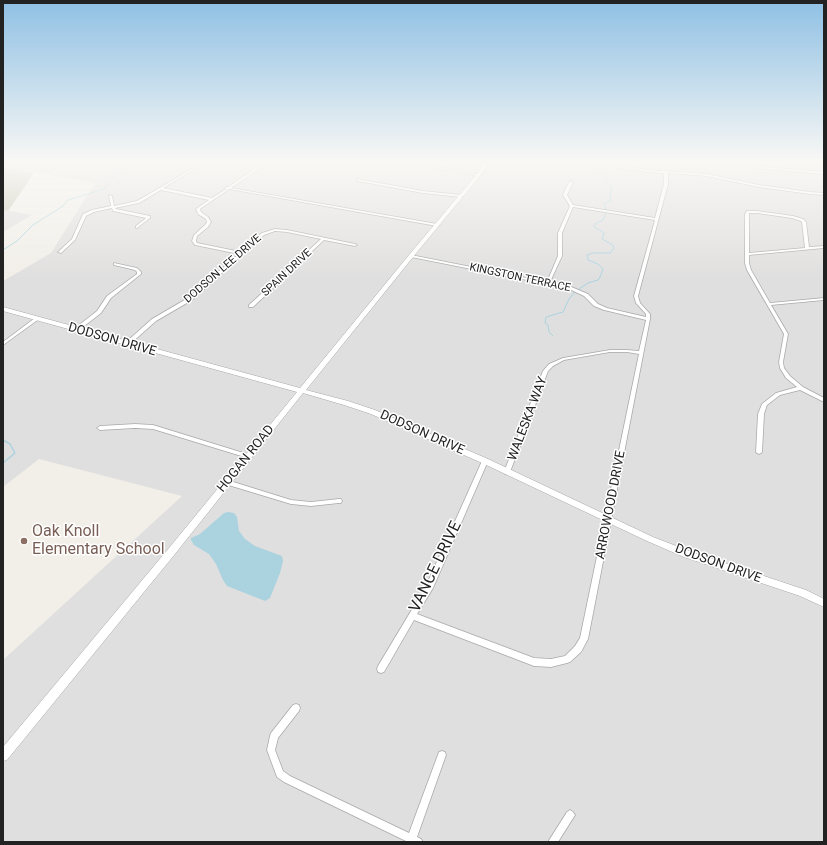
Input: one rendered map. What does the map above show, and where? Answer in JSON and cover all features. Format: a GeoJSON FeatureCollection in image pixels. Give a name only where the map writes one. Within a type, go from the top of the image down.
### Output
{"type":"FeatureCollection","features":[{"type":"Feature","properties":{"kind":"street"},"geometry":{"type":"LineString","coordinates":[[111,200],[112,208],[116,211],[149,217],[137,227]]}},
{"type":"Feature","properties":{"kind":"street"},"geometry":{"type":"LineString","coordinates":[[60,252],[74,239],[84,215],[93,211],[141,200]]}},
{"type":"Feature","properties":{"kind":"street"},"geometry":{"type":"LineString","coordinates":[[209,200],[198,209],[199,213],[207,218],[209,222],[195,236],[194,241],[201,246],[242,253]]}},
{"type":"Feature","properties":{"kind":"street"},"geometry":{"type":"LineString","coordinates":[[298,200],[437,225]]}},
{"type":"Feature","properties":{"kind":"street","name":"HOGAN ROAD"},"geometry":{"type":"LineString","coordinates":[[3,756],[410,256],[457,200]]}},
{"type":"Feature","properties":{"kind":"street"},"geometry":{"type":"LineString","coordinates":[[568,200],[572,206],[656,219]]}},
{"type":"Feature","properties":{"kind":"street"},"geometry":{"type":"LineString","coordinates":[[648,319],[648,314],[638,303],[636,296],[661,200]]}},
{"type":"Feature","properties":{"kind":"street"},"geometry":{"type":"LineString","coordinates":[[548,283],[560,256],[560,233],[572,206]]}},
{"type":"Feature","properties":{"kind":"street"},"geometry":{"type":"LineString","coordinates":[[807,249],[804,222],[802,220],[793,217],[752,211],[747,214],[747,254],[749,270],[786,334],[781,362],[782,368],[788,377],[801,388],[824,400]]}},
{"type":"Feature","properties":{"kind":"street","name":"DODSON LEE DRIVE"},"geometry":{"type":"LineString","coordinates":[[126,344],[154,320],[190,299],[260,236],[275,230],[287,230],[322,239],[355,245]]}},
{"type":"Feature","properties":{"kind":"street","name":"SPAIN DRIVE"},"geometry":{"type":"LineString","coordinates":[[251,306],[322,239]]}},
{"type":"Feature","properties":{"kind":"street"},"geometry":{"type":"LineString","coordinates":[[747,254],[824,248]]}},
{"type":"Feature","properties":{"kind":"street","name":"KINGSTON TERRACE"},"geometry":{"type":"LineString","coordinates":[[410,256],[577,290],[586,295],[596,304],[606,309],[648,319]]}},
{"type":"Feature","properties":{"kind":"street"},"geometry":{"type":"LineString","coordinates":[[76,330],[99,312],[109,297],[140,272],[136,269],[115,264]]}},
{"type":"Feature","properties":{"kind":"street"},"geometry":{"type":"LineString","coordinates":[[769,304],[824,299]]}},
{"type":"Feature","properties":{"kind":"street","name":"DODSON DRIVE"},"geometry":{"type":"LineString","coordinates":[[3,309],[373,412],[485,461],[608,519],[687,554],[803,593],[824,603]]}},
{"type":"Feature","properties":{"kind":"street"},"geometry":{"type":"LineString","coordinates":[[3,344],[37,319]]}},
{"type":"Feature","properties":{"kind":"street","name":"ARROWOOD DRIVE"},"geometry":{"type":"LineString","coordinates":[[413,616],[534,662],[551,663],[567,659],[578,650],[584,638],[648,319]]}},
{"type":"Feature","properties":{"kind":"street","name":"WALESKA WAY"},"geometry":{"type":"LineString","coordinates":[[507,472],[546,371],[551,365],[563,359],[610,351],[641,353]]}},
{"type":"Feature","properties":{"kind":"street"},"geometry":{"type":"LineString","coordinates":[[760,452],[761,414],[765,404],[778,394],[801,388]]}},
{"type":"Feature","properties":{"kind":"street"},"geometry":{"type":"LineString","coordinates":[[100,428],[135,426],[153,428],[248,456]]}},
{"type":"Feature","properties":{"kind":"street","name":"VANCE DRIVE"},"geometry":{"type":"LineString","coordinates":[[381,669],[429,588],[485,461]]}},
{"type":"Feature","properties":{"kind":"street"},"geometry":{"type":"LineString","coordinates":[[227,482],[291,502],[311,504],[339,500]]}},
{"type":"Feature","properties":{"kind":"street"},"geometry":{"type":"LineString","coordinates":[[296,708],[274,736],[271,750],[280,774],[287,779],[415,840],[442,755]]}},
{"type":"Feature","properties":{"kind":"street"},"geometry":{"type":"LineString","coordinates":[[554,842],[570,815]]}},
{"type":"Feature","properties":{"kind":"shaded area"},"geometry":{"type":"Polygon","coordinates":[[[3,200],[15,200],[8,211],[3,210],[3,200]]]}},
{"type":"Feature","properties":{"kind":"shaded area"},"geometry":{"type":"Polygon","coordinates":[[[84,200],[824,200],[824,842],[3,842],[3,660],[182,496],[39,459],[3,487],[3,281],[51,253],[84,200]]]}},
{"type":"Feature","properties":{"kind":"shaded area"},"geometry":{"type":"Polygon","coordinates":[[[3,210],[32,215],[3,232],[3,210]]]}},
{"type":"Feature","properties":{"kind":"water"},"geometry":{"type":"Polygon","coordinates":[[[224,513],[234,513],[237,517],[239,531],[245,539],[255,546],[282,556],[283,561],[280,573],[270,598],[265,601],[227,586],[209,554],[194,545],[191,540],[191,538],[200,534],[224,513]]]}},
{"type":"Feature","properties":{"kind":"waterway"},"geometry":{"type":"LineString","coordinates":[[3,250],[17,241],[33,225],[63,206],[68,200]]}},
{"type":"Feature","properties":{"kind":"waterway"},"geometry":{"type":"LineString","coordinates":[[553,336],[549,332],[548,325],[545,323],[546,317],[563,312],[569,299],[576,291],[588,283],[598,280],[600,277],[603,269],[598,264],[588,260],[587,255],[593,253],[610,253],[614,248],[613,245],[602,239],[604,234],[603,232],[594,227],[595,224],[603,220],[607,211],[604,204],[610,200]]}},
{"type":"Feature","properties":{"kind":"waterway"},"geometry":{"type":"LineString","coordinates":[[3,440],[10,444],[15,453],[3,463]]}},
{"type":"Feature","properties":{"kind":"place","name":"Oak Knoll Elementary School"},"geometry":{"type":"Point","coordinates":[24,541]}}]}
